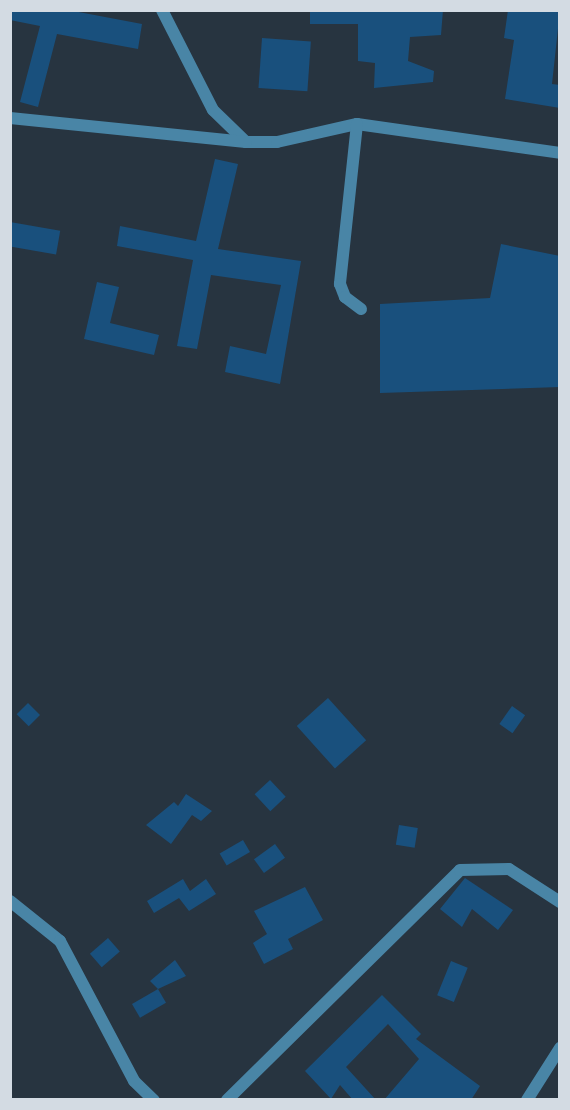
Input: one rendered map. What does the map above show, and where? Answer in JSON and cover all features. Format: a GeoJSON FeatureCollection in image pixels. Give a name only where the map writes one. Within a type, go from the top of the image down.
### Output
{"type":"FeatureCollection","features":[{"type":"Feature","properties":{"kind":"street"},"geometry":{"type":"LineString","coordinates":[[162,10],[213,110],[246,142]]}},
{"type":"Feature","properties":{"kind":"street"},"geometry":{"type":"LineString","coordinates":[[10,118],[246,142],[277,142],[357,124],[560,153]]}},
{"type":"Feature","properties":{"kind":"street"},"geometry":{"type":"LineString","coordinates":[[357,124],[340,284],[345,297],[361,309]]}},
{"type":"Feature","properties":{"kind":"street"},"geometry":{"type":"LineString","coordinates":[[227,1100],[460,870],[509,869],[537,882],[560,902]]}},
{"type":"Feature","properties":{"kind":"street"},"geometry":{"type":"LineString","coordinates":[[10,901],[60,941],[134,1081],[154,1100]]}},
{"type":"Feature","properties":{"kind":"street"},"geometry":{"type":"LineString","coordinates":[[527,1100],[560,1048]]}},
{"type":"Feature","properties":{"kind":"building"},"geometry":{"type":"Polygon","coordinates":[[[10,10],[68,10],[142,24],[138,49],[57,34],[38,107],[20,102],[40,26],[10,20],[10,10]]]}},
{"type":"Feature","properties":{"kind":"building"},"geometry":{"type":"Polygon","coordinates":[[[310,10],[443,10],[441,35],[410,37],[408,61],[434,71],[433,82],[374,88],[375,63],[358,61],[358,24],[310,24],[310,10]]]}},
{"type":"Feature","properties":{"kind":"building"},"geometry":{"type":"Polygon","coordinates":[[[508,10],[560,10],[552,84],[560,85],[560,108],[505,99],[514,40],[504,38],[508,10]]]}},
{"type":"Feature","properties":{"kind":"building"},"geometry":{"type":"Polygon","coordinates":[[[262,38],[311,41],[307,91],[259,88],[262,38]]]}},
{"type":"Feature","properties":{"kind":"building"},"geometry":{"type":"Polygon","coordinates":[[[215,159],[238,164],[218,249],[301,261],[280,384],[225,372],[230,346],[266,354],[281,285],[211,275],[197,349],[177,346],[193,260],[117,246],[120,226],[196,241],[215,159]]]}},
{"type":"Feature","properties":{"kind":"building"},"geometry":{"type":"Polygon","coordinates":[[[10,222],[60,231],[56,254],[10,246],[10,222]]]}},
{"type":"Feature","properties":{"kind":"building"},"geometry":{"type":"Polygon","coordinates":[[[501,244],[560,256],[560,387],[380,393],[380,304],[490,298],[501,244]]]}},
{"type":"Feature","properties":{"kind":"building"},"geometry":{"type":"Polygon","coordinates":[[[97,282],[119,287],[110,323],[159,335],[154,355],[84,339],[97,282]]]}},
{"type":"Feature","properties":{"kind":"building"},"geometry":{"type":"Polygon","coordinates":[[[328,698],[366,740],[335,768],[297,726],[328,698]]]}},
{"type":"Feature","properties":{"kind":"building"},"geometry":{"type":"Polygon","coordinates":[[[28,703],[40,715],[29,726],[17,714],[28,703]]]}},
{"type":"Feature","properties":{"kind":"building"},"geometry":{"type":"Polygon","coordinates":[[[512,706],[525,715],[512,733],[499,724],[512,706]]]}},
{"type":"Feature","properties":{"kind":"building"},"geometry":{"type":"Polygon","coordinates":[[[270,780],[286,797],[270,811],[255,794],[270,780]]]}},
{"type":"Feature","properties":{"kind":"building"},"geometry":{"type":"Polygon","coordinates":[[[186,794],[212,811],[201,821],[192,815],[171,844],[146,825],[174,802],[178,806],[186,794]]]}},
{"type":"Feature","properties":{"kind":"building"},"geometry":{"type":"Polygon","coordinates":[[[399,825],[418,828],[415,848],[396,845],[399,825]]]}},
{"type":"Feature","properties":{"kind":"building"},"geometry":{"type":"Polygon","coordinates":[[[243,840],[250,852],[227,866],[220,854],[243,840]]]}},
{"type":"Feature","properties":{"kind":"building"},"geometry":{"type":"Polygon","coordinates":[[[275,844],[285,858],[264,873],[254,859],[275,844]]]}},
{"type":"Feature","properties":{"kind":"building"},"geometry":{"type":"Polygon","coordinates":[[[465,878],[513,910],[498,930],[472,909],[462,927],[440,909],[465,878]]]}},
{"type":"Feature","properties":{"kind":"building"},"geometry":{"type":"Polygon","coordinates":[[[183,879],[190,891],[206,879],[216,894],[189,911],[179,898],[154,913],[147,901],[183,879]]]}},
{"type":"Feature","properties":{"kind":"building"},"geometry":{"type":"Polygon","coordinates":[[[305,887],[323,920],[288,939],[293,949],[264,964],[253,943],[267,934],[254,911],[305,887]]]}},
{"type":"Feature","properties":{"kind":"building"},"geometry":{"type":"Polygon","coordinates":[[[108,938],[120,952],[102,967],[90,954],[108,938]]]}},
{"type":"Feature","properties":{"kind":"building"},"geometry":{"type":"Polygon","coordinates":[[[175,960],[186,976],[158,989],[150,981],[175,960]]]}},
{"type":"Feature","properties":{"kind":"building"},"geometry":{"type":"Polygon","coordinates":[[[451,961],[468,968],[454,1002],[437,995],[451,961]]]}},
{"type":"Feature","properties":{"kind":"building"},"geometry":{"type":"Polygon","coordinates":[[[158,989],[166,1003],[140,1018],[132,1004],[158,989]]]}},
{"type":"Feature","properties":{"kind":"building"},"geometry":{"type":"Polygon","coordinates":[[[382,995],[421,1034],[416,1039],[480,1086],[471,1100],[384,1100],[419,1059],[388,1024],[346,1067],[376,1100],[353,1100],[340,1085],[331,1099],[305,1071],[382,995]]]}}]}
